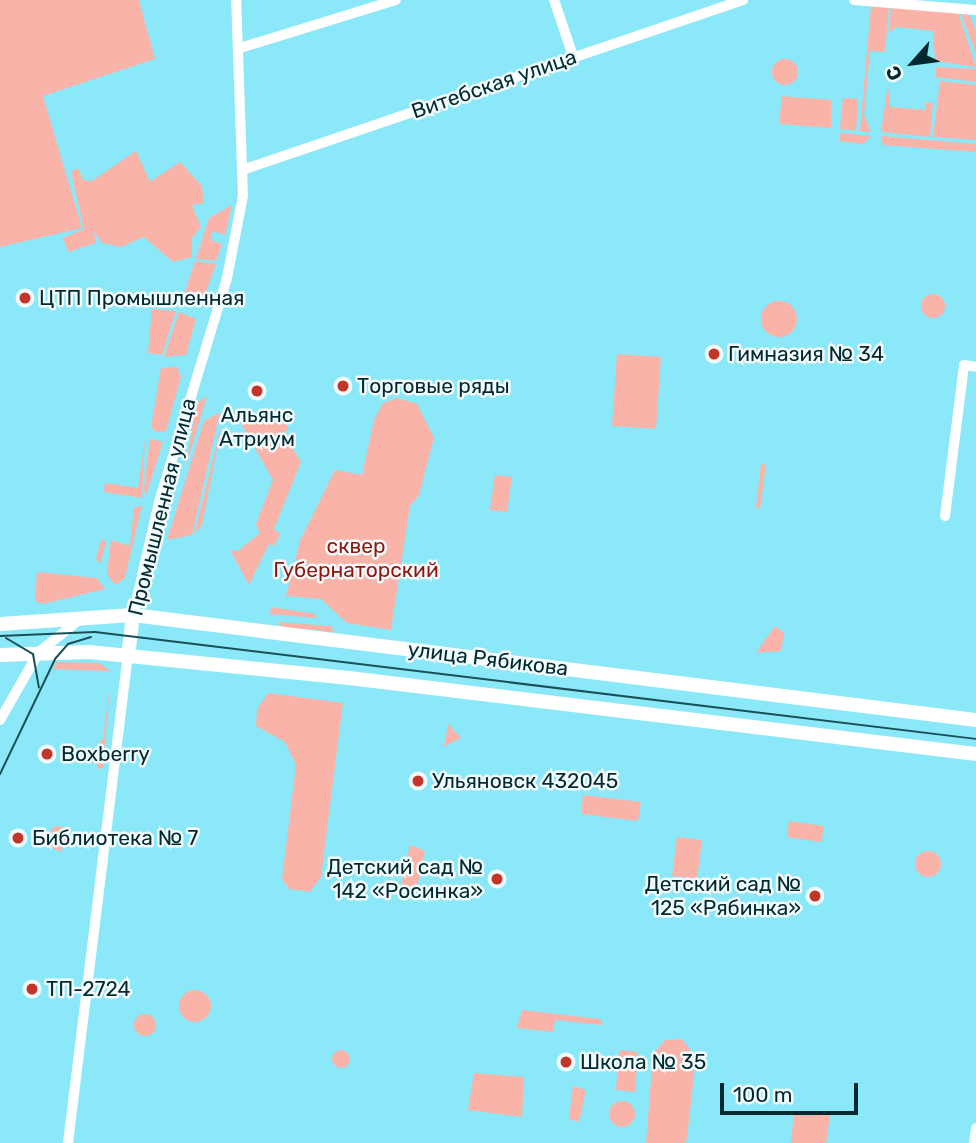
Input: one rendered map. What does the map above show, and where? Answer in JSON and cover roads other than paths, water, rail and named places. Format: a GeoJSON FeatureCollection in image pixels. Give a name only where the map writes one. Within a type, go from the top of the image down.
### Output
{"type":"FeatureCollection","features":[{"type":"Feature","properties":{"kind":"main road","name":"улица Рябикова"},"geometry":{"type":"LineString","coordinates":[[0,624],[95,615],[133,615],[976,720]]}},
{"type":"Feature","properties":{"kind":"main road","name":"Промышленная улица"},"geometry":{"type":"LineString","coordinates":[[128,657],[133,615]]}},
{"type":"Feature","properties":{"kind":"main road","name":"улица Рябикова"},"geometry":{"type":"LineString","coordinates":[[0,655],[39,652],[128,657],[976,754]]}},
{"type":"Feature","properties":{"kind":"street","name":"Промышленная улица"},"geometry":{"type":"LineString","coordinates":[[133,615],[159,502],[227,278],[245,170],[236,0]]}},
{"type":"Feature","properties":{"kind":"street"},"geometry":{"type":"LineString","coordinates":[[240,48],[396,0]]}},
{"type":"Feature","properties":{"kind":"street"},"geometry":{"type":"LineString","coordinates":[[554,0],[573,56]]}},
{"type":"Feature","properties":{"kind":"street","name":"Витебская улица"},"geometry":{"type":"LineString","coordinates":[[245,170],[743,0]]}},
{"type":"Feature","properties":{"kind":"street"},"geometry":{"type":"LineString","coordinates":[[854,0],[976,11],[972,0]]}},
{"type":"Feature","properties":{"kind":"street"},"geometry":{"type":"LineString","coordinates":[[944,516],[964,365],[976,366]]}},
{"type":"Feature","properties":{"kind":"street"},"geometry":{"type":"LineString","coordinates":[[0,720],[5,699],[39,652],[58,632],[95,615]]}},
{"type":"Feature","properties":{"kind":"street","name":"Промышленная улица"},"geometry":{"type":"LineString","coordinates":[[68,1143],[128,657]]}},
{"type":"Feature","properties":{"kind":"street"},"geometry":{"type":"LineString","coordinates":[[974,1143],[976,1128]]}},
{"type":"Feature","properties":{"kind":"tram line"},"geometry":{"type":"LineString","coordinates":[[0,636],[95,632],[976,739]]}},
{"type":"Feature","properties":{"kind":"tram line"},"geometry":{"type":"LineString","coordinates":[[0,774],[55,659],[68,644],[91,637]]}},
{"type":"Feature","properties":{"kind":"tram line"},"geometry":{"type":"LineString","coordinates":[[6,638],[33,654],[39,687]]}},
{"type":"Feature","properties":{"kind":"place","name":"ЦТП Промышленная"},"geometry":{"type":"Point","coordinates":[25,298]}},
{"type":"Feature","properties":{"kind":"place","name":"Гимназия № 34"},"geometry":{"type":"Point","coordinates":[714,354]}},
{"type":"Feature","properties":{"kind":"place","name":"Торговые ряды"},"geometry":{"type":"Point","coordinates":[343,386]}},
{"type":"Feature","properties":{"kind":"place","name":"Альянс Атриум"},"geometry":{"type":"Point","coordinates":[257,391]}},
{"type":"Feature","properties":{"kind":"place","name":"Boxberry"},"geometry":{"type":"Point","coordinates":[47,754]}},
{"type":"Feature","properties":{"kind":"place","name":"Ульяновск 432045"},"geometry":{"type":"Point","coordinates":[418,781]}},
{"type":"Feature","properties":{"kind":"place","name":"Библиотека № 7"},"geometry":{"type":"Point","coordinates":[18,838]}},
{"type":"Feature","properties":{"kind":"place","name":"Детский сад № 142 «Росинка»"},"geometry":{"type":"Point","coordinates":[497,879]}},
{"type":"Feature","properties":{"kind":"place","name":"Детский сад № 125 «Рябинка»"},"geometry":{"type":"Point","coordinates":[815,896]}},
{"type":"Feature","properties":{"kind":"place","name":"ТП-2724"},"geometry":{"type":"Point","coordinates":[32,989]}},
{"type":"Feature","properties":{"kind":"place","name":"Школа № 35"},"geometry":{"type":"Point","coordinates":[566,1062]}},
{"type":"Feature","properties":{"kind":"park label","name":"сквер Губернаторский"},"geometry":{"type":"Point","coordinates":[356,558]}}]}
